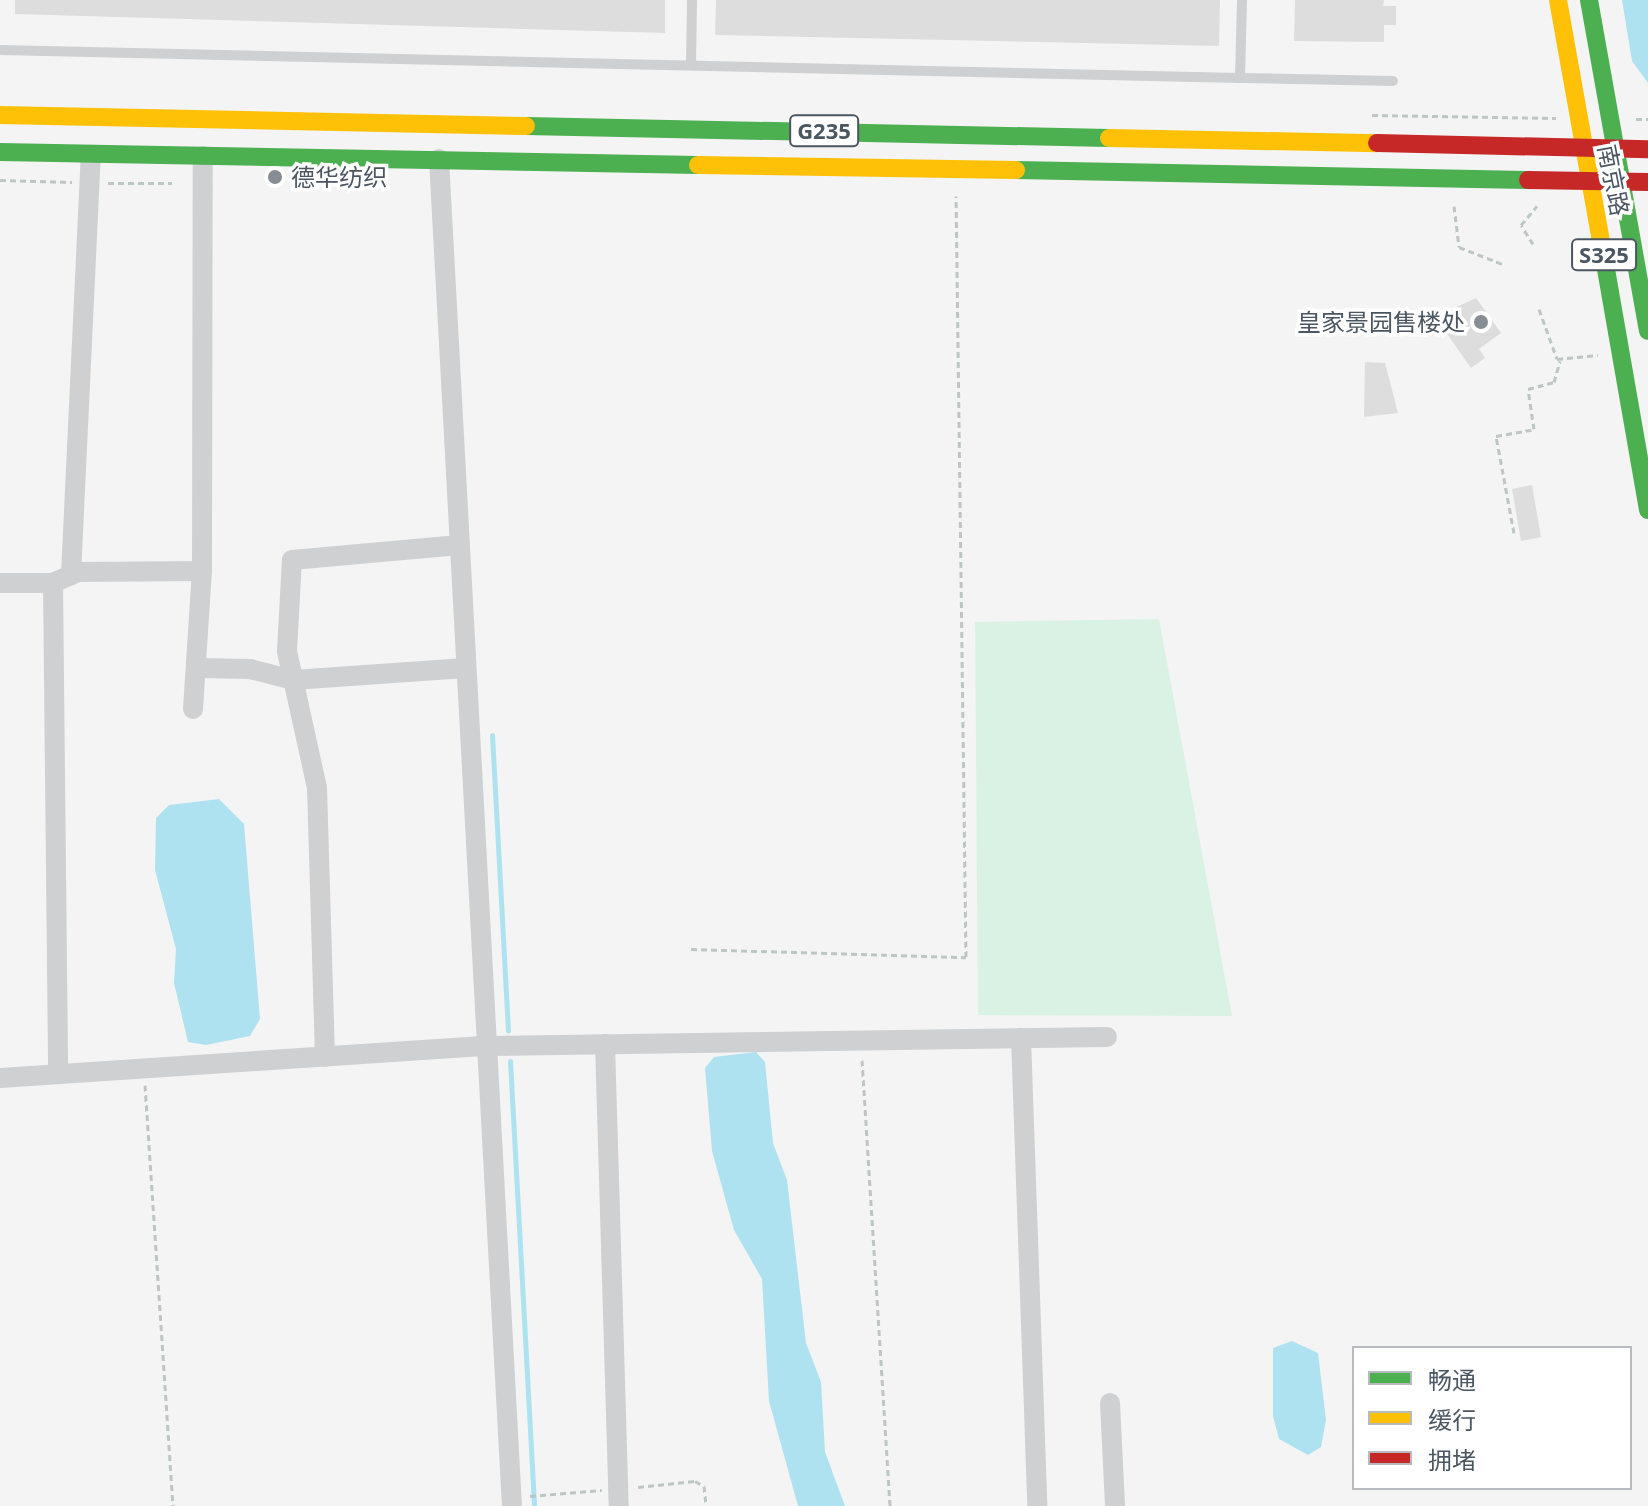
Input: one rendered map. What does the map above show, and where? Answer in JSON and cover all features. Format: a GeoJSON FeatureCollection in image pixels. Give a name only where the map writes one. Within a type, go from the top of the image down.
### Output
{"type":"FeatureCollection","features":[{"type":"Feature","properties":{"kind":"main road","name":"南京路"},"geometry":{"type":"LineString","coordinates":[[1558,0],[1648,510]]}},
{"type":"Feature","properties":{"kind":"main road","name":"南京路"},"geometry":{"type":"LineString","coordinates":[[1589,0],[1648,331]]}},
{"type":"Feature","properties":{"kind":"main road","name":"G235"},"geometry":{"type":"LineString","coordinates":[[0,115],[1648,149]]}},
{"type":"Feature","properties":{"kind":"main road","name":"G235"},"geometry":{"type":"LineString","coordinates":[[0,152],[1648,182]]}},
{"type":"Feature","properties":{"kind":"street"},"geometry":{"type":"LineString","coordinates":[[58,1074],[62,579],[91,155]]}},
{"type":"Feature","properties":{"kind":"street"},"geometry":{"type":"LineString","coordinates":[[193,709],[202,571],[203,156]]}},
{"type":"Feature","properties":{"kind":"street"},"geometry":{"type":"LineString","coordinates":[[439,159],[487,1046],[519,1501]]}},
{"type":"Feature","properties":{"kind":"street"},"geometry":{"type":"LineString","coordinates":[[325,1057],[317,788],[287,651],[292,560],[459,545]]}},
{"type":"Feature","properties":{"kind":"street"},"geometry":{"type":"LineString","coordinates":[[0,583],[202,571]]}},
{"type":"Feature","properties":{"kind":"street"},"geometry":{"type":"LineString","coordinates":[[196,668],[250,669],[293,680],[466,668]]}},
{"type":"Feature","properties":{"kind":"street"},"geometry":{"type":"LineString","coordinates":[[0,1078],[487,1046],[1107,1037]]}},
{"type":"Feature","properties":{"kind":"street"},"geometry":{"type":"LineString","coordinates":[[1021,1038],[1037,1506]]}},
{"type":"Feature","properties":{"kind":"street"},"geometry":{"type":"LineString","coordinates":[[605,1044],[619,1506]]}},
{"type":"Feature","properties":{"kind":"street"},"geometry":{"type":"LineString","coordinates":[[1110,1403],[1115,1506]]}},
{"type":"Feature","properties":{"kind":"lane"},"geometry":{"type":"LineString","coordinates":[[691,65],[692,0]]}},
{"type":"Feature","properties":{"kind":"lane"},"geometry":{"type":"LineString","coordinates":[[1240,78],[1242,0]]}},
{"type":"Feature","properties":{"kind":"lane"},"geometry":{"type":"LineString","coordinates":[[0,50],[1393,81]]}},
{"type":"Feature","properties":{"kind":"path"},"geometry":{"type":"LineString","coordinates":[[691,949],[966,957],[956,168]]}},
{"type":"Feature","properties":{"kind":"path"},"geometry":{"type":"LineString","coordinates":[[1454,202],[1459,247],[1505,265]]}},
{"type":"Feature","properties":{"kind":"path"},"geometry":{"type":"LineString","coordinates":[[1533,244],[1521,225],[1539,203]]}},
{"type":"Feature","properties":{"kind":"path"},"geometry":{"type":"LineString","coordinates":[[1514,533],[1496,436],[1534,429],[1528,389],[1554,382],[1560,361],[1539,309]]}},
{"type":"Feature","properties":{"kind":"path"},"geometry":{"type":"LineString","coordinates":[[1560,361],[1621,352]]}},
{"type":"Feature","properties":{"kind":"path"},"geometry":{"type":"LineString","coordinates":[[860,1040],[890,1506]]}},
{"type":"Feature","properties":{"kind":"path"},"geometry":{"type":"LineString","coordinates":[[144,1069],[173,1506]]}},
{"type":"Feature","properties":{"kind":"path"},"geometry":{"type":"LineString","coordinates":[[519,1501],[540,1495]]}},
{"type":"Feature","properties":{"kind":"green space"},"geometry":{"type":"Polygon","coordinates":[[[1159,619],[1232,1016],[978,1015],[975,622],[1159,619]]]}},
{"type":"Feature","properties":{"kind":"water"},"geometry":{"type":"Polygon","coordinates":[[[1622,0],[1648,0],[1648,83],[1632,61],[1622,0]]]}},
{"type":"Feature","properties":{"kind":"water"},"geometry":{"type":"Polygon","coordinates":[[[219,799],[244,824],[260,1019],[250,1036],[206,1045],[188,1042],[174,983],[176,949],[155,870],[156,818],[169,805],[219,799]]]}},
{"type":"Feature","properties":{"kind":"water"},"geometry":{"type":"Polygon","coordinates":[[[756,1052],[765,1062],[773,1143],[787,1180],[806,1343],[821,1382],[825,1452],[845,1506],[798,1506],[769,1401],[762,1279],[734,1230],[712,1151],[705,1068],[714,1057],[756,1052]]]}},
{"type":"Feature","properties":{"kind":"water"},"geometry":{"type":"Polygon","coordinates":[[[1292,1341],[1318,1353],[1326,1420],[1321,1447],[1308,1455],[1279,1439],[1273,1416],[1273,1348],[1292,1341]]]}},
{"type":"Feature","properties":{"kind":"building"},"geometry":{"type":"Polygon","coordinates":[[[15,0],[665,0],[665,33],[15,14],[15,0]]]}},
{"type":"Feature","properties":{"kind":"building"},"geometry":{"type":"Polygon","coordinates":[[[716,0],[1220,0],[1219,46],[715,35],[716,0]]]}},
{"type":"Feature","properties":{"kind":"building"},"geometry":{"type":"Polygon","coordinates":[[[1295,0],[1384,0],[1383,6],[1396,6],[1396,25],[1384,25],[1384,42],[1294,41],[1295,0]]]}},
{"type":"Feature","properties":{"kind":"building"},"geometry":{"type":"Polygon","coordinates":[[[1476,298],[1501,333],[1479,349],[1485,358],[1471,368],[1435,317],[1476,298]]]}},
{"type":"Feature","properties":{"kind":"building"},"geometry":{"type":"Polygon","coordinates":[[[1365,362],[1385,363],[1398,413],[1364,417],[1365,362]]]}},
{"type":"Feature","properties":{"kind":"building"},"geometry":{"type":"Polygon","coordinates":[[[1532,485],[1541,537],[1521,541],[1512,489],[1532,485]]]}},
{"type":"Feature","properties":{"kind":"waterway"},"geometry":{"type":"LineString","coordinates":[[492,735],[508,1031]]}},
{"type":"Feature","properties":{"kind":"waterway"},"geometry":{"type":"LineString","coordinates":[[510,1061],[534,1506]]}},
{"type":"Feature","properties":{"kind":"traffic: fast"},"geometry":{"type":"LineString","coordinates":[[1589,0],[1648,331]]}},
{"type":"Feature","properties":{"kind":"traffic: fast"},"geometry":{"type":"LineString","coordinates":[[526,126],[1109,138]]}},
{"type":"Feature","properties":{"kind":"traffic: fast"},"geometry":{"type":"LineString","coordinates":[[0,152],[698,165]]}},
{"type":"Feature","properties":{"kind":"traffic: fast"},"geometry":{"type":"LineString","coordinates":[[1016,170],[1528,180]]}},
{"type":"Feature","properties":{"kind":"traffic: fast"},"geometry":{"type":"LineString","coordinates":[[1603,252],[1648,510]]}},
{"type":"Feature","properties":{"kind":"traffic: slow"},"geometry":{"type":"LineString","coordinates":[[1558,0],[1603,252]]}},
{"type":"Feature","properties":{"kind":"traffic: slow"},"geometry":{"type":"LineString","coordinates":[[0,115],[526,126]]}},
{"type":"Feature","properties":{"kind":"traffic: slow"},"geometry":{"type":"LineString","coordinates":[[1109,138],[1377,143]]}},
{"type":"Feature","properties":{"kind":"traffic: slow"},"geometry":{"type":"LineString","coordinates":[[698,165],[1016,170]]}},
{"type":"Feature","properties":{"kind":"traffic: jam"},"geometry":{"type":"LineString","coordinates":[[1377,143],[1648,149]]}},
{"type":"Feature","properties":{"kind":"traffic: jam"},"geometry":{"type":"LineString","coordinates":[[1528,180],[1648,182]]}},
{"type":"Feature","properties":{"kind":"place","name":"德华纺织"},"geometry":{"type":"Point","coordinates":[275,177]}},
{"type":"Feature","properties":{"kind":"place","name":"皇家景园售楼处"},"geometry":{"type":"Point","coordinates":[1481,322]}}]}
